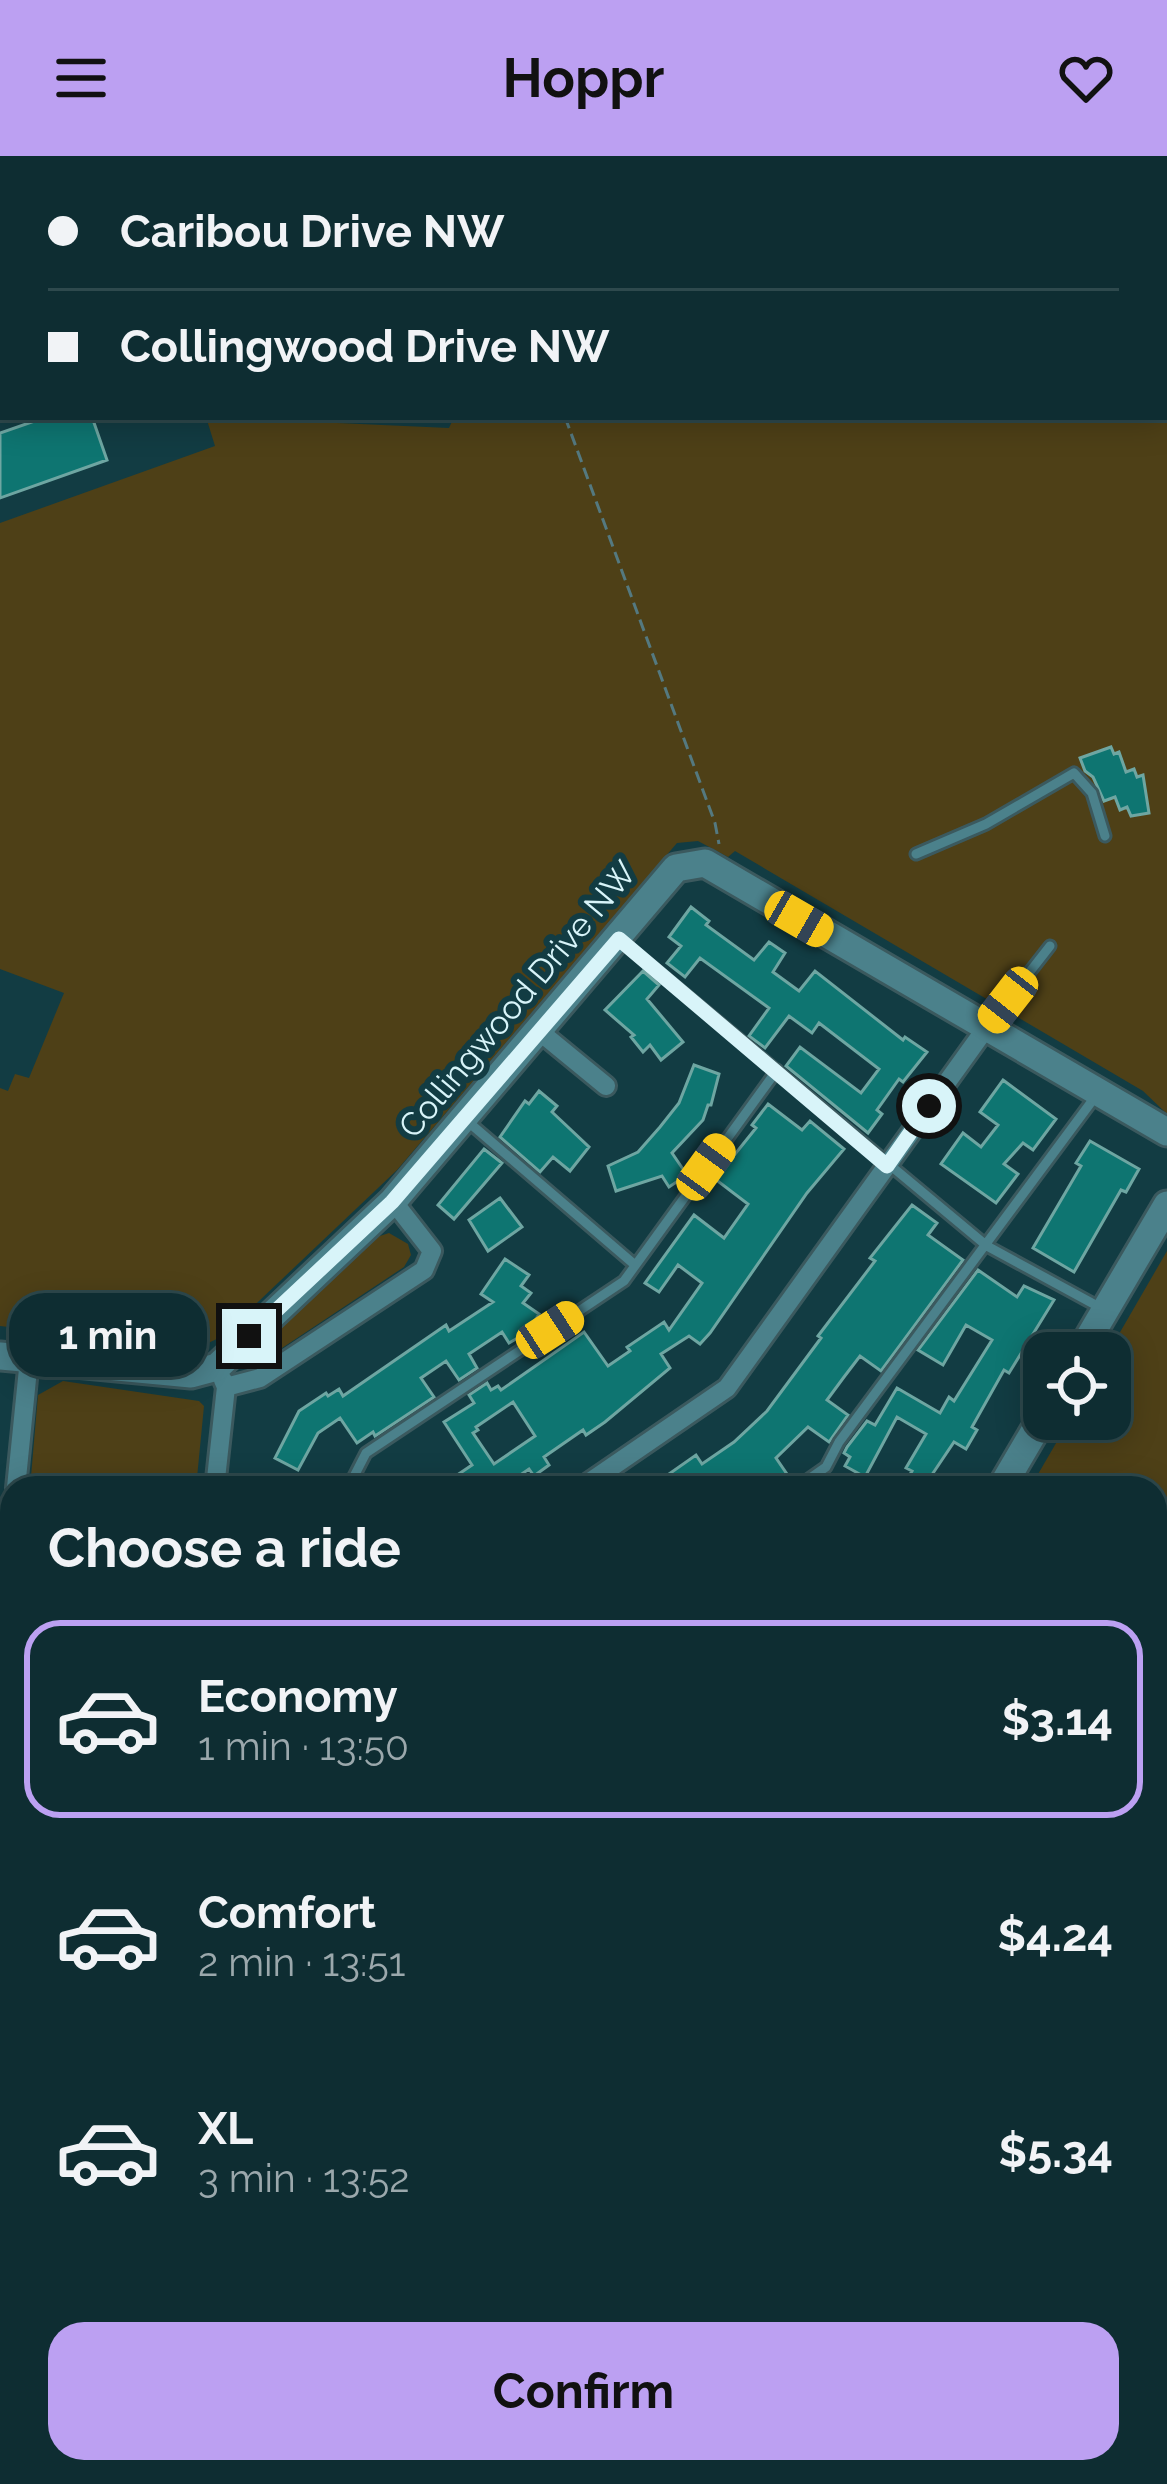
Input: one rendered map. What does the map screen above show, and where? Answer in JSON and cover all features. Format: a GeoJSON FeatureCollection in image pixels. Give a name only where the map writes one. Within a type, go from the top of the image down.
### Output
{"type":"FeatureCollection","features":[{"type":"Feature","properties":{"kind":"street","name":"Collingwood Drive NW"},"geometry":{"type":"LineString","coordinates":[[222,1377],[392,1202],[676,868],[705,863],[1167,1132]]}},
{"type":"Feature","properties":{"kind":"street"},"geometry":{"type":"LineString","coordinates":[[599,1476],[727,1388],[986,1028]]}},
{"type":"Feature","properties":{"kind":"street"},"geometry":{"type":"LineString","coordinates":[[539,1031],[606,1086]]}},
{"type":"Feature","properties":{"kind":"street"},"geometry":{"type":"LineString","coordinates":[[0,1356],[260,1378],[424,1270],[432,1251],[392,1202]]}},
{"type":"Feature","properties":{"kind":"street"},"geometry":{"type":"LineString","coordinates":[[1092,1332],[1167,1205]]}},
{"type":"Feature","properties":{"kind":"street"},"geometry":{"type":"LineString","coordinates":[[17,1476],[29,1359]]}},
{"type":"Feature","properties":{"kind":"street"},"geometry":{"type":"LineString","coordinates":[[216,1476],[222,1377]]}},
{"type":"Feature","properties":{"kind":"street"},"geometry":{"type":"LineString","coordinates":[[1008,1476],[1029,1440]]}},
{"type":"Feature","properties":{"kind":"lane"},"geometry":{"type":"LineString","coordinates":[[916,854],[986,824],[1074,773],[1092,793],[1105,836]]}},
{"type":"Feature","properties":{"kind":"lane"},"geometry":{"type":"LineString","coordinates":[[619,939],[987,1246],[1105,1310]]}},
{"type":"Feature","properties":{"kind":"lane"},"geometry":{"type":"LineString","coordinates":[[986,1028],[1050,946]]}},
{"type":"Feature","properties":{"kind":"lane"},"geometry":{"type":"LineString","coordinates":[[354,1476],[366,1453],[624,1281],[777,1070]]}},
{"type":"Feature","properties":{"kind":"lane"},"geometry":{"type":"LineString","coordinates":[[813,1476],[826,1467],[839,1442],[1098,1093]]}},
{"type":"Feature","properties":{"kind":"lane"},"geometry":{"type":"LineString","coordinates":[[462,1117],[635,1264]]}},
{"type":"Feature","properties":{"kind":"path"},"geometry":{"type":"LineString","coordinates":[[566,420],[715,824]]}},
{"type":"Feature","properties":{"kind":"shaded area"},"geometry":{"type":"Polygon","coordinates":[[[207,420],[449,428],[453,420],[1167,420],[1167,1114],[1143,1091],[735,851],[728,857],[698,841],[677,843],[397,1170],[221,1337],[204,1345],[181,1347],[0,1326],[0,1088],[8,1091],[15,1074],[29,1078],[64,993],[0,969],[0,523],[215,446],[207,420]]]}},
{"type":"Feature","properties":{"kind":"shaded area"},"geometry":{"type":"Polygon","coordinates":[[[389,1233],[408,1244],[411,1255],[404,1267],[267,1358],[254,1359],[256,1347],[374,1238],[389,1233]]]}},
{"type":"Feature","properties":{"kind":"shaded area"},"geometry":{"type":"Polygon","coordinates":[[[1167,1251],[1167,1476],[1037,1476],[1058,1440],[1131,1440],[1131,1332],[1120,1332],[1167,1251]]]}},
{"type":"Feature","properties":{"kind":"shaded area"},"geometry":{"type":"Polygon","coordinates":[[[63,1381],[199,1401],[204,1406],[197,1476],[31,1476],[38,1395],[63,1381]]]}},
{"type":"Feature","properties":{"kind":"building"},"geometry":{"type":"Polygon","coordinates":[[[37,420],[93,420],[107,460],[0,498],[0,433],[37,420]]]}},
{"type":"Feature","properties":{"kind":"building"},"geometry":{"type":"Polygon","coordinates":[[[1111,747],[1114,754],[1119,752],[1126,772],[1134,769],[1137,777],[1143,775],[1149,813],[1131,816],[1127,807],[1120,810],[1115,797],[1104,801],[1085,771],[1080,758],[1111,747]]]}},
{"type":"Feature","properties":{"kind":"building"},"geometry":{"type":"Polygon","coordinates":[[[691,907],[709,921],[706,925],[754,960],[769,942],[785,953],[773,972],[799,991],[815,971],[903,1040],[927,1052],[903,1082],[899,1079],[877,1110],[882,1114],[868,1133],[786,1066],[800,1047],[861,1093],[879,1069],[819,1023],[812,1033],[789,1016],[765,1048],[749,1036],[769,1008],[700,958],[685,977],[667,963],[681,946],[669,937],[691,907]]]}},
{"type":"Feature","properties":{"kind":"building"},"geometry":{"type":"Polygon","coordinates":[[[643,971],[659,985],[647,999],[683,1042],[661,1060],[650,1045],[643,1052],[634,1035],[605,1010],[643,971]]]}},
{"type":"Feature","properties":{"kind":"building"},"geometry":{"type":"Polygon","coordinates":[[[694,1065],[719,1074],[703,1120],[672,1153],[687,1175],[669,1187],[662,1176],[616,1191],[608,1166],[638,1152],[660,1127],[679,1103],[694,1065]]]}},
{"type":"Feature","properties":{"kind":"building"},"geometry":{"type":"Polygon","coordinates":[[[1003,1080],[1056,1119],[1033,1150],[1023,1143],[1004,1164],[1018,1174],[996,1203],[941,1164],[963,1133],[981,1147],[998,1125],[980,1112],[1003,1080]]]}},
{"type":"Feature","properties":{"kind":"building"},"geometry":{"type":"Polygon","coordinates":[[[539,1091],[557,1106],[552,1112],[589,1147],[570,1171],[553,1157],[540,1172],[500,1137],[525,1101],[529,1104],[539,1091]]]}},
{"type":"Feature","properties":{"kind":"building"},"geometry":{"type":"Polygon","coordinates":[[[768,1104],[802,1130],[810,1121],[844,1149],[807,1193],[710,1333],[700,1344],[689,1336],[661,1354],[670,1368],[605,1422],[586,1435],[583,1430],[544,1457],[549,1465],[534,1476],[529,1469],[519,1476],[456,1476],[472,1465],[444,1422],[474,1403],[469,1395],[487,1383],[491,1390],[498,1386],[501,1390],[584,1332],[608,1366],[664,1322],[669,1330],[702,1283],[678,1265],[659,1292],[645,1283],[694,1215],[724,1238],[748,1204],[715,1179],[756,1128],[752,1125],[768,1104]],[[513,1402],[473,1433],[494,1464],[535,1436],[513,1402]]]}},
{"type":"Feature","properties":{"kind":"building"},"geometry":{"type":"Polygon","coordinates":[[[1090,1141],[1139,1169],[1126,1192],[1121,1190],[1074,1272],[1033,1248],[1081,1166],[1076,1163],[1090,1141]]]}},
{"type":"Feature","properties":{"kind":"building"},"geometry":{"type":"Polygon","coordinates":[[[484,1149],[502,1163],[454,1219],[438,1205],[484,1149]]]}},
{"type":"Feature","properties":{"kind":"building"},"geometry":{"type":"Polygon","coordinates":[[[500,1198],[522,1227],[488,1251],[469,1220],[500,1198]]]}},
{"type":"Feature","properties":{"kind":"building"},"geometry":{"type":"Polygon","coordinates":[[[912,1205],[937,1223],[928,1235],[963,1260],[881,1371],[860,1356],[827,1400],[848,1415],[829,1442],[808,1427],[776,1458],[788,1476],[666,1476],[696,1455],[702,1464],[767,1411],[875,1261],[870,1258],[912,1205]]]}},
{"type":"Feature","properties":{"kind":"building"},"geometry":{"type":"Polygon","coordinates":[[[505,1259],[529,1275],[521,1286],[531,1293],[523,1303],[539,1314],[528,1332],[509,1343],[502,1332],[469,1354],[477,1368],[459,1380],[446,1361],[421,1378],[434,1397],[375,1436],[373,1432],[357,1443],[340,1418],[318,1433],[298,1470],[275,1458],[299,1411],[326,1393],[339,1389],[343,1396],[446,1325],[449,1331],[493,1302],[481,1294],[505,1259]]]}},
{"type":"Feature","properties":{"kind":"building"},"geometry":{"type":"Polygon","coordinates":[[[978,1270],[1017,1297],[1024,1286],[1054,1300],[1034,1332],[1023,1332],[1023,1350],[1009,1373],[1004,1370],[972,1427],[977,1430],[966,1449],[954,1442],[931,1476],[909,1476],[912,1471],[906,1468],[926,1434],[897,1417],[866,1476],[845,1466],[850,1457],[844,1453],[847,1447],[867,1421],[875,1425],[897,1388],[940,1413],[949,1397],[954,1401],[992,1340],[966,1325],[943,1365],[918,1350],[978,1270]]]}},
{"type":"Feature","properties":{"kind":"route"},"geometry":{"type":"LineString","coordinates":[[249,1336],[392,1202],[619,939],[887,1166],[929,1106]]}}]}
